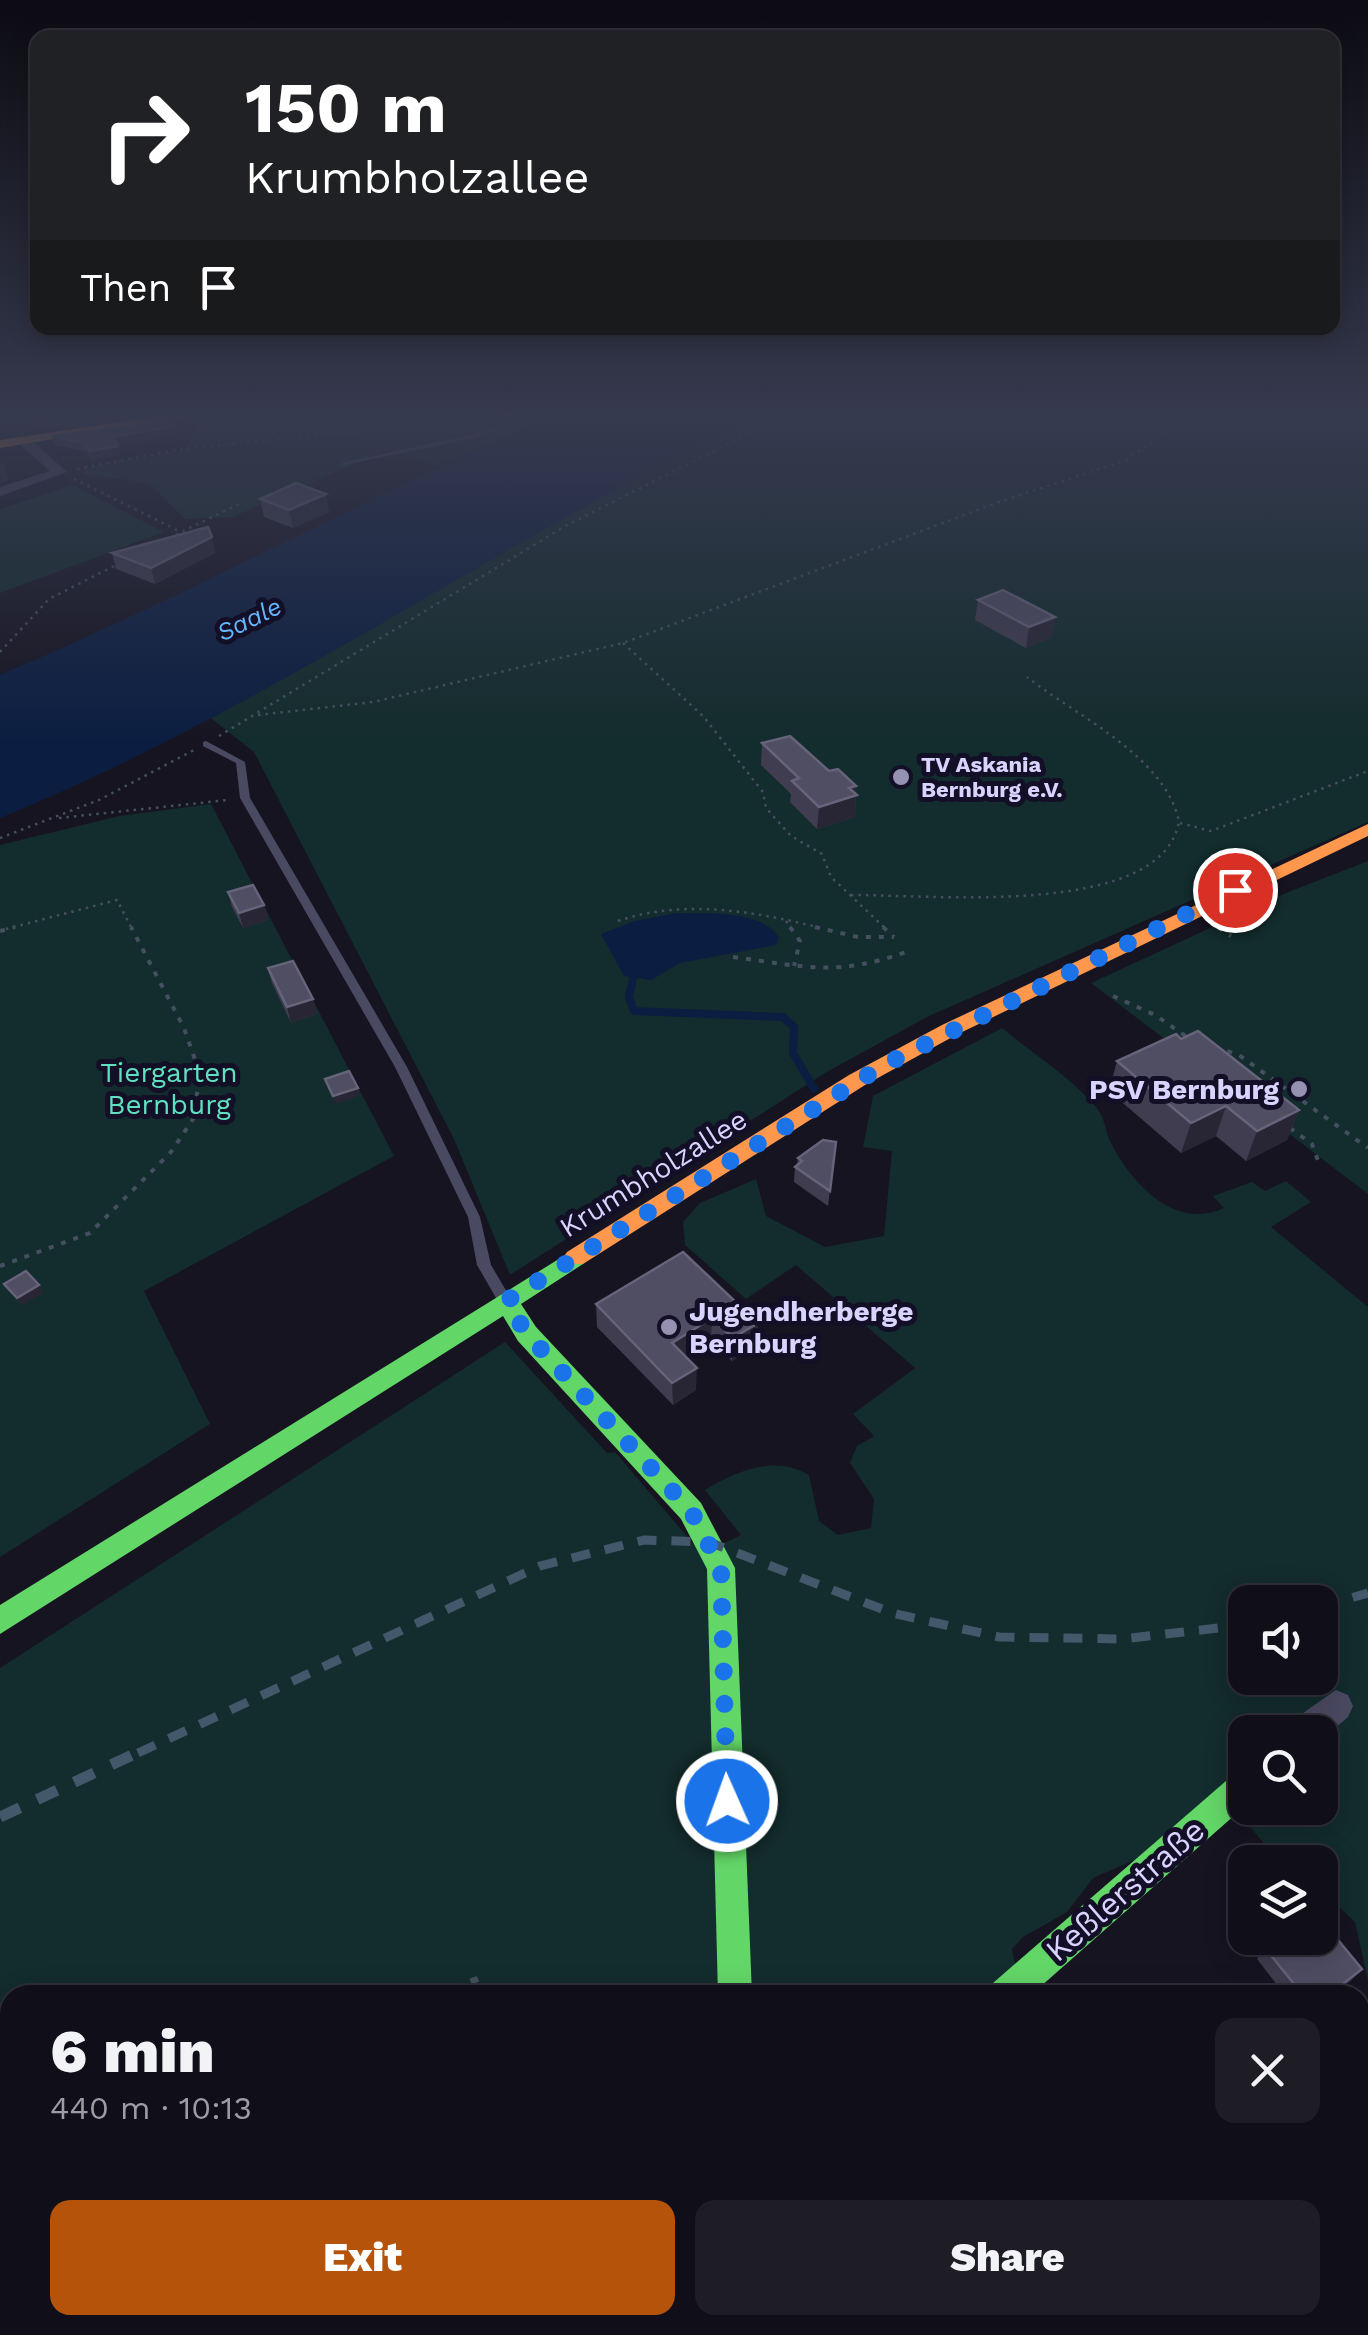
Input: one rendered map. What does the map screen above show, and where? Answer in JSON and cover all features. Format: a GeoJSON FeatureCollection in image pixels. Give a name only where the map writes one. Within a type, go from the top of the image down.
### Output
{"type":"FeatureCollection","features":[{"type":"Feature","properties":{"kind":"street","name":"Krumbholzallee"},"geometry":{"type":"LineString","coordinates":[[3,1612],[911,1050],[1320,848],[1368,829]]}},
{"type":"Feature","properties":{"kind":"street"},"geometry":{"type":"LineString","coordinates":[[506,1301],[527,1334],[691,1511],[721,1568],[735,1985]]}},
{"type":"Feature","properties":{"kind":"street"},"geometry":{"type":"LineString","coordinates":[[1325,1715],[1336,1706]]}},
{"type":"Feature","properties":{"kind":"street","name":"Keßlerstraße"},"geometry":{"type":"LineString","coordinates":[[1017,1985],[1228,1800]]}},
{"type":"Feature","properties":{"kind":"lane"},"geometry":{"type":"LineString","coordinates":[[206,744],[240,762],[245,798],[401,1067],[474,1218],[484,1265],[506,1301]]}},
{"type":"Feature","properties":{"kind":"path"},"geometry":{"type":"LineString","coordinates":[[166,525],[180,532]]}},
{"type":"Feature","properties":{"kind":"path"},"geometry":{"type":"LineString","coordinates":[[164,540],[195,525]]}},
{"type":"Feature","properties":{"kind":"path"},"geometry":{"type":"LineString","coordinates":[[0,838],[54,818],[206,744],[570,525]]}},
{"type":"Feature","properties":{"kind":"path"},"geometry":{"type":"LineString","coordinates":[[258,715],[372,702],[623,643],[940,525]]}},
{"type":"Feature","properties":{"kind":"path"},"geometry":{"type":"LineString","coordinates":[[0,652],[49,599],[116,564]]}},
{"type":"Feature","properties":{"kind":"path"},"geometry":{"type":"LineString","coordinates":[[618,921],[634,914],[674,910],[729,912],[786,921],[863,942],[894,937],[824,868],[822,854],[791,836],[766,808],[762,792],[703,716],[623,643]]}},
{"type":"Feature","properties":{"kind":"path"},"geometry":{"type":"LineString","coordinates":[[850,895],[1039,890],[1113,882],[1167,852],[1180,823],[1175,804],[1142,766],[1027,677]]}},
{"type":"Feature","properties":{"kind":"path"},"geometry":{"type":"LineString","coordinates":[[1180,823],[1211,831],[1368,772]]}},
{"type":"Feature","properties":{"kind":"path"},"geometry":{"type":"LineString","coordinates":[[54,818],[245,798]]}},
{"type":"Feature","properties":{"kind":"path"},"geometry":{"type":"LineString","coordinates":[[0,931],[117,900],[184,1028],[199,1071],[195,1116],[171,1152],[134,1192],[90,1233],[0,1266]]}},
{"type":"Feature","properties":{"kind":"path"},"geometry":{"type":"LineString","coordinates":[[786,921],[800,941],[794,966]]}},
{"type":"Feature","properties":{"kind":"path"},"geometry":{"type":"LineString","coordinates":[[1210,922],[1231,936]]}},
{"type":"Feature","properties":{"kind":"path"},"geometry":{"type":"LineString","coordinates":[[733,957],[826,970],[861,968],[909,951]]}},
{"type":"Feature","properties":{"kind":"path"},"geometry":{"type":"LineString","coordinates":[[1113,996],[1154,1015],[1196,1043]]}},
{"type":"Feature","properties":{"kind":"path"},"geometry":{"type":"LineString","coordinates":[[1209,1046],[1239,1056],[1368,1148]]}},
{"type":"Feature","properties":{"kind":"path"},"geometry":{"type":"LineString","coordinates":[[1281,1122],[1312,1144],[1320,1166]]}},
{"type":"Feature","properties":{"kind":"path"},"geometry":{"type":"LineString","coordinates":[[461,1985],[480,1978]]}},
{"type":"Feature","properties":{"kind":"green space"},"geometry":{"type":"Polygon","coordinates":[[[0,525],[150,525],[164,532],[0,593],[0,525]]]}},
{"type":"Feature","properties":{"kind":"green space"},"geometry":{"type":"Polygon","coordinates":[[[548,525],[1368,525],[1368,822],[927,1017],[825,1073],[510,1275],[454,1139],[254,752],[211,718],[548,525]]]}},
{"type":"Feature","properties":{"kind":"green space","name":"Tiergarten Bernburg"},"geometry":{"type":"Polygon","coordinates":[[[211,804],[394,1156],[144,1291],[210,1424],[0,1557],[0,845],[119,816],[211,804]]]}},
{"type":"Feature","properties":{"kind":"green space","name":"PSV Bernburg"},"geometry":{"type":"Polygon","coordinates":[[[1368,861],[1368,1194],[1091,983],[1286,893],[1368,861]]]}},
{"type":"Feature","properties":{"kind":"green space"},"geometry":{"type":"Polygon","coordinates":[[[1002,1028],[1086,1096],[1099,1111],[1120,1159],[1157,1200],[1189,1213],[1206,1213],[1224,1208],[1213,1196],[1252,1182],[1265,1191],[1286,1181],[1311,1202],[1271,1227],[1368,1307],[1368,1981],[1355,1922],[1338,1906],[1338,1845],[1265,1845],[1248,1825],[1338,1825],[1338,1715],[1228,1715],[1228,1819],[1093,1878],[1067,1912],[1023,1937],[1012,1949],[1017,1975],[1006,1985],[0,1985],[0,1668],[505,1342],[607,1453],[615,1452],[702,1554],[741,1535],[705,1490],[756,1468],[783,1466],[809,1475],[819,1521],[838,1535],[871,1528],[874,1499],[850,1463],[857,1446],[874,1436],[853,1414],[915,1368],[796,1265],[746,1299],[685,1245],[683,1222],[700,1203],[756,1179],[766,1216],[825,1247],[884,1236],[892,1151],[863,1147],[873,1096],[1002,1028]]]}},
{"type":"Feature","properties":{"kind":"water","name":"Saale"},"geometry":{"type":"Polygon","coordinates":[[[320,525],[552,525],[194,727],[0,818],[0,675],[320,525]]]}},
{"type":"Feature","properties":{"kind":"water"},"geometry":{"type":"Polygon","coordinates":[[[676,913],[747,918],[760,922],[779,938],[776,945],[680,963],[651,980],[624,976],[601,934],[635,921],[676,913]]]}},
{"type":"Feature","properties":{"kind":"building"},"geometry":{"type":"Polygon","coordinates":[[[208,527],[212,537],[151,568],[112,553],[208,527]]]}},
{"type":"Feature","properties":{"kind":"building"},"geometry":{"type":"Polygon","coordinates":[[[1003,590],[1055,617],[1029,627],[978,600],[1003,590]]]}},
{"type":"Feature","properties":{"kind":"building"},"geometry":{"type":"Polygon","coordinates":[[[790,736],[829,771],[838,769],[856,786],[849,788],[857,795],[819,807],[792,781],[799,778],[762,743],[790,736]]]}},
{"type":"Feature","properties":{"kind":"building"},"geometry":{"type":"Polygon","coordinates":[[[253,885],[264,905],[239,913],[228,892],[253,885]]]}},
{"type":"Feature","properties":{"kind":"building"},"geometry":{"type":"Polygon","coordinates":[[[293,961],[313,999],[287,1007],[268,968],[293,961]]]}},
{"type":"Feature","properties":{"kind":"building"},"geometry":{"type":"Polygon","coordinates":[[[1198,1031],[1299,1110],[1257,1131],[1226,1106],[1191,1123],[1117,1061],[1176,1034],[1181,1039],[1198,1031]]]}},
{"type":"Feature","properties":{"kind":"building"},"geometry":{"type":"Polygon","coordinates":[[[349,1071],[358,1088],[333,1096],[325,1079],[349,1071]]]}},
{"type":"Feature","properties":{"kind":"building"},"geometry":{"type":"Polygon","coordinates":[[[823,1140],[836,1142],[830,1191],[795,1167],[802,1161],[798,1158],[823,1140]]]}},
{"type":"Feature","properties":{"kind":"building"},"geometry":{"type":"Polygon","coordinates":[[[683,1252],[758,1323],[733,1338],[712,1318],[672,1343],[697,1368],[672,1383],[596,1304],[683,1252]]]}},
{"type":"Feature","properties":{"kind":"building"},"geometry":{"type":"Polygon","coordinates":[[[26,1271],[39,1285],[17,1298],[4,1284],[26,1271]]]}},
{"type":"Feature","properties":{"kind":"building"},"geometry":{"type":"Polygon","coordinates":[[[1338,1940],[1362,1969],[1342,1985],[1295,1985],[1271,1955],[1338,1955],[1338,1940]]]}},
{"type":"Feature","properties":{"kind":"waterway"},"geometry":{"type":"LineString","coordinates":[[635,969],[629,997],[634,1011],[783,1017],[794,1027],[793,1053],[814,1089]]}},
{"type":"Feature","properties":{"kind":"railway"},"geometry":{"type":"LineString","coordinates":[[138,1753],[540,1566],[644,1540],[709,1542],[892,1613],[999,1637],[1122,1639],[1228,1627]]}},
{"type":"Feature","properties":{"kind":"railway"},"geometry":{"type":"LineString","coordinates":[[1338,1602],[1368,1593]]}},
{"type":"Feature","properties":{"kind":"railway"},"geometry":{"type":"LineString","coordinates":[[0,1817],[143,1750]]}},
{"type":"Feature","properties":{"kind":"traffic: fast"},"geometry":{"type":"LineString","coordinates":[[0,1621],[575,1258]]}},
{"type":"Feature","properties":{"kind":"traffic: fast"},"geometry":{"type":"LineString","coordinates":[[506,1301],[527,1334],[691,1511],[721,1568],[735,1985]]}},
{"type":"Feature","properties":{"kind":"traffic: fast"},"geometry":{"type":"LineString","coordinates":[[1016,1985],[1228,1800]]}},
{"type":"Feature","properties":{"kind":"traffic: slow"},"geometry":{"type":"LineString","coordinates":[[575,1258],[857,1080],[949,1030],[1368,829]]}},
{"type":"Feature","properties":{"kind":"place","name":"TV Askania Bernburg e.V."},"geometry":{"type":"Point","coordinates":[901,777]}},
{"type":"Feature","properties":{"kind":"place","name":"PSV Bernburg"},"geometry":{"type":"Point","coordinates":[1299,1089]}},
{"type":"Feature","properties":{"kind":"place","name":"Jugendherberge Bernburg"},"geometry":{"type":"Point","coordinates":[669,1327]}},
{"type":"Feature","properties":{"kind":"route"},"geometry":{"type":"LineString","coordinates":[[727,1801],[721,1568],[710,1542],[691,1511],[527,1334],[506,1301],[884,1065],[1235,890]]}}]}
